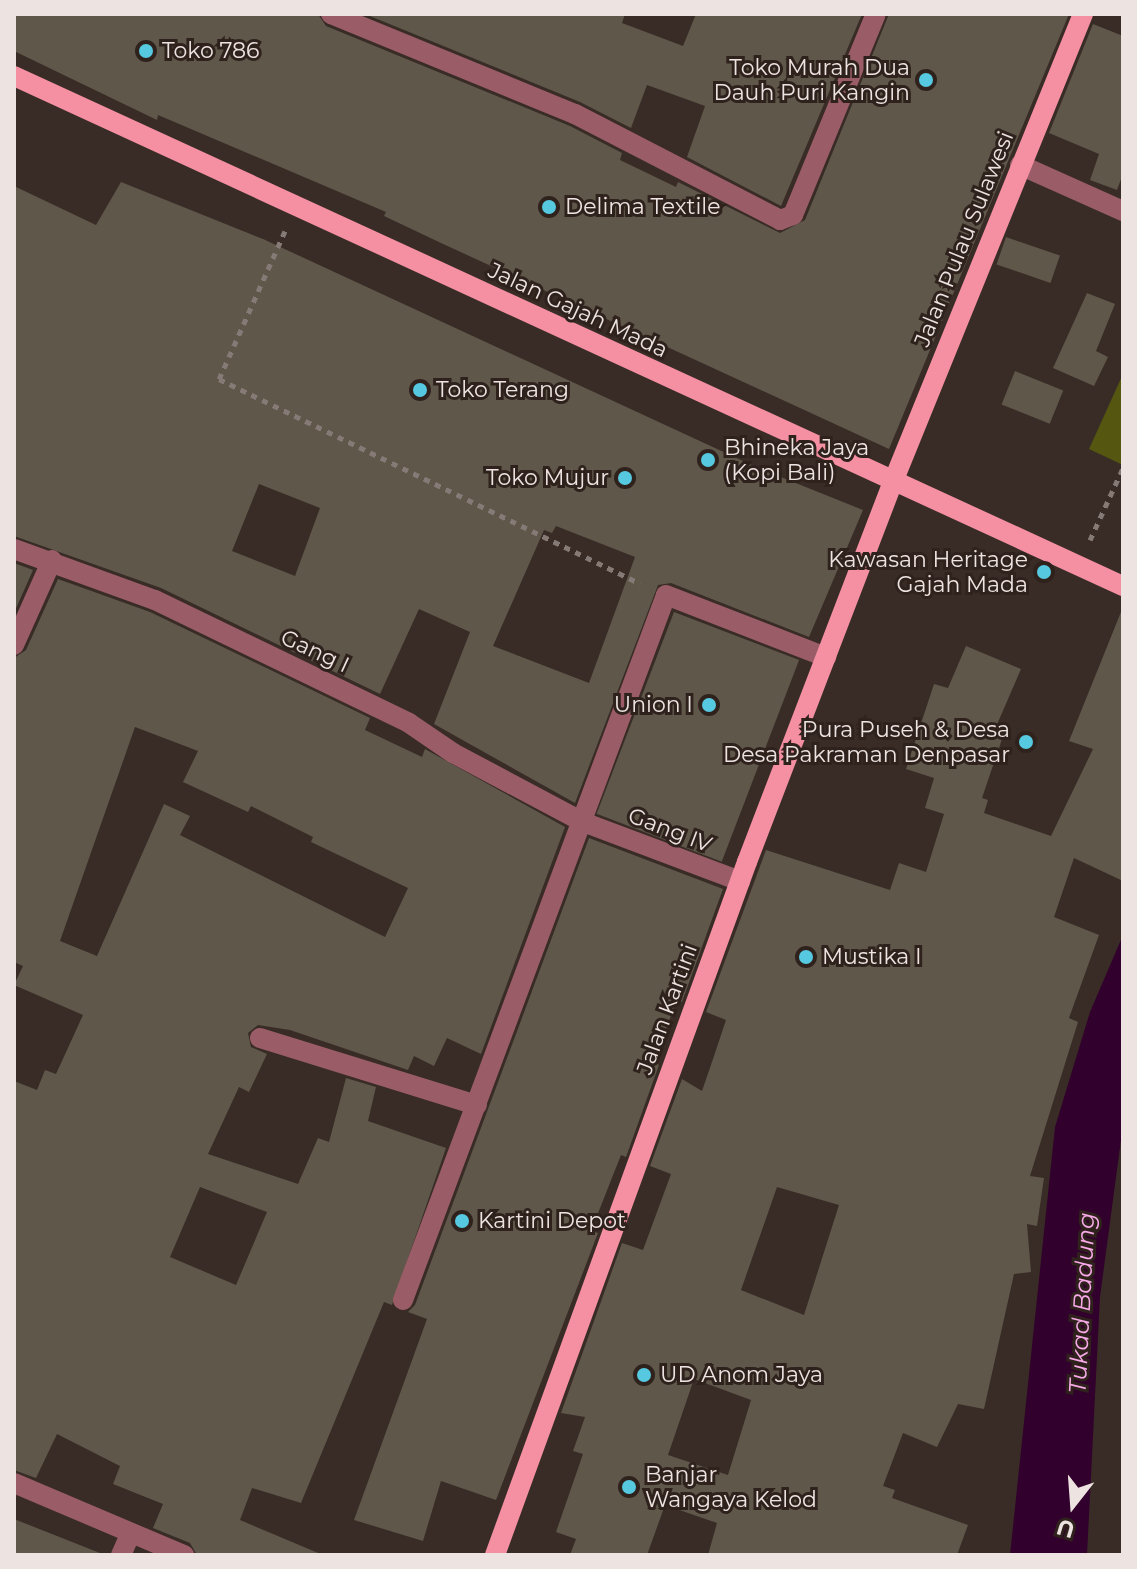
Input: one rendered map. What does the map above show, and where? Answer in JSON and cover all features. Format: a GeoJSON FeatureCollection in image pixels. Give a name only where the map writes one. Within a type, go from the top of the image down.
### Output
{"type":"FeatureCollection","features":[{"type":"Feature","properties":{"kind":"main road","name":"Jalan Pulau Sulawesi"},"geometry":{"type":"LineString","coordinates":[[893,482],[1083,14]]}},
{"type":"Feature","properties":{"kind":"main road","name":"Jalan Gajah Mada"},"geometry":{"type":"LineString","coordinates":[[14,76],[1123,586]]}},
{"type":"Feature","properties":{"kind":"main road","name":"Jalan Kartini"},"geometry":{"type":"LineString","coordinates":[[495,1555],[740,881],[893,482]]}},
{"type":"Feature","properties":{"kind":"street"},"geometry":{"type":"LineString","coordinates":[[331,14],[575,114],[780,220],[793,215],[876,14]]}},
{"type":"Feature","properties":{"kind":"street"},"geometry":{"type":"LineString","coordinates":[[1020,165],[1123,211]]}},
{"type":"Feature","properties":{"kind":"street","name":"Gang I"},"geometry":{"type":"LineString","coordinates":[[14,549],[52,560],[155,600],[409,723],[453,753],[583,822]]}},
{"type":"Feature","properties":{"kind":"street"},"geometry":{"type":"LineString","coordinates":[[14,645],[52,560]]}},
{"type":"Feature","properties":{"kind":"street"},"geometry":{"type":"LineString","coordinates":[[403,1300],[666,595],[826,657]]}},
{"type":"Feature","properties":{"kind":"street","name":"Gang IV"},"geometry":{"type":"LineString","coordinates":[[583,822],[740,881]]}},
{"type":"Feature","properties":{"kind":"street"},"geometry":{"type":"LineString","coordinates":[[260,1038],[477,1105]]}},
{"type":"Feature","properties":{"kind":"street"},"geometry":{"type":"LineString","coordinates":[[14,1483],[184,1555]]}},
{"type":"Feature","properties":{"kind":"street"},"geometry":{"type":"LineString","coordinates":[[121,1555],[131,1533]]}},
{"type":"Feature","properties":{"kind":"path"},"geometry":{"type":"LineString","coordinates":[[295,206],[219,379],[666,595]]}},
{"type":"Feature","properties":{"kind":"path"},"geometry":{"type":"LineString","coordinates":[[1077,566],[1123,468]]}},
{"type":"Feature","properties":{"kind":"shaded area"},"geometry":{"type":"Polygon","coordinates":[[[1123,374],[1123,465],[1089,449],[1123,374]]]}},
{"type":"Feature","properties":{"kind":"water","name":"Tukad Badung"},"geometry":{"type":"Polygon","coordinates":[[[1123,935],[1123,1125],[1100,1297],[1087,1555],[1010,1555],[1055,1127],[1090,1012],[1123,935]]]}},
{"type":"Feature","properties":{"kind":"building"},"geometry":{"type":"Polygon","coordinates":[[[14,14],[318,14],[326,26],[570,126],[622,153],[620,160],[676,187],[678,182],[780,233],[805,220],[889,14],[1069,14],[889,449],[441,243],[384,216],[386,212],[158,115],[157,120],[14,51],[14,14]]]}},
{"type":"Feature","properties":{"kind":"building"},"geometry":{"type":"Polygon","coordinates":[[[365,14],[625,14],[622,23],[683,46],[696,14],[862,14],[781,206],[687,157],[705,106],[647,85],[631,128],[580,102],[365,14]]]}},
{"type":"Feature","properties":{"kind":"building"},"geometry":{"type":"Polygon","coordinates":[[[1093,24],[1123,36],[1123,174],[1117,190],[1090,180],[1099,154],[1049,133],[1093,24]]]}},
{"type":"Feature","properties":{"kind":"building"},"geometry":{"type":"Polygon","coordinates":[[[121,182],[263,239],[756,467],[863,510],[809,637],[671,583],[658,585],[575,803],[434,724],[470,632],[419,609],[380,694],[161,588],[14,536],[14,186],[96,225],[121,182]],[[259,484],[232,551],[295,576],[320,508],[259,484]],[[556,526],[552,533],[544,530],[493,646],[589,683],[635,557],[556,526]]]}},
{"type":"Feature","properties":{"kind":"building"},"geometry":{"type":"Polygon","coordinates":[[[1006,237],[1060,256],[1050,283],[997,264],[1006,237]]]}},
{"type":"Feature","properties":{"kind":"building"},"geometry":{"type":"Polygon","coordinates":[[[1087,293],[1115,304],[1096,351],[1108,357],[1094,386],[1053,368],[1087,293]]]}},
{"type":"Feature","properties":{"kind":"building"},"geometry":{"type":"Polygon","coordinates":[[[1015,371],[1063,390],[1050,424],[1002,404],[1015,371]]]}},
{"type":"Feature","properties":{"kind":"building"},"geometry":{"type":"Polygon","coordinates":[[[14,563],[33,570],[14,613],[14,563]]]}},
{"type":"Feature","properties":{"kind":"building"},"geometry":{"type":"Polygon","coordinates":[[[58,579],[150,612],[370,718],[365,730],[422,757],[425,749],[565,827],[481,1054],[447,1038],[434,1066],[414,1056],[408,1070],[290,1030],[258,1025],[248,1033],[251,1047],[267,1054],[249,1092],[239,1087],[208,1154],[298,1184],[318,1138],[329,1142],[346,1078],[376,1087],[368,1121],[446,1148],[392,1305],[384,1302],[301,1503],[252,1488],[240,1520],[323,1555],[197,1555],[190,1543],[153,1528],[163,1504],[113,1484],[120,1466],[57,1434],[36,1478],[14,1470],[14,1081],[37,1090],[45,1070],[56,1074],[83,1015],[14,985],[23,966],[14,962],[14,658],[26,650],[58,579]],[[135,727],[60,941],[97,956],[164,804],[190,816],[180,835],[385,937],[408,888],[311,842],[313,837],[251,806],[248,812],[183,782],[198,751],[135,727]],[[200,1187],[170,1257],[236,1285],[267,1212],[200,1187]]]}},
{"type":"Feature","properties":{"kind":"building"},"geometry":{"type":"Polygon","coordinates":[[[1123,607],[1123,881],[1074,858],[1054,917],[1099,935],[1069,1018],[1078,1022],[1030,1176],[1044,1178],[1037,1226],[1027,1224],[1031,1272],[1014,1274],[984,1409],[958,1404],[937,1447],[903,1433],[883,1486],[895,1490],[892,1498],[968,1525],[957,1555],[708,1555],[717,1523],[665,1505],[647,1555],[570,1555],[576,1539],[556,1532],[583,1454],[573,1451],[585,1417],[561,1413],[622,1243],[643,1250],[671,1174],[650,1166],[682,1079],[702,1091],[726,1020],[706,1012],[766,850],[890,890],[899,863],[926,872],[944,814],[925,808],[934,778],[906,769],[934,684],[948,688],[966,646],[1021,669],[992,736],[1002,739],[982,798],[988,800],[984,813],[1051,836],[1093,749],[1069,741],[1123,607]],[[777,1187],[741,1290],[804,1315],[839,1205],[777,1187]],[[694,1379],[668,1455],[728,1475],[751,1400],[694,1379]]]}},
{"type":"Feature","properties":{"kind":"building"},"geometry":{"type":"Polygon","coordinates":[[[674,612],[799,660],[722,862],[597,814],[674,612]]]}},
{"type":"Feature","properties":{"kind":"building"},"geometry":{"type":"Polygon","coordinates":[[[589,838],[723,889],[682,1002],[677,999],[654,1062],[659,1065],[626,1157],[621,1155],[591,1231],[598,1233],[496,1500],[441,1481],[423,1541],[354,1520],[427,1319],[408,1312],[415,1305],[589,838]]]}},
{"type":"Feature","properties":{"kind":"building"},"geometry":{"type":"Polygon","coordinates":[[[14,1519],[100,1553],[100,1555],[14,1555],[14,1519]]]}},
{"type":"Feature","properties":{"kind":"place","name":"Toko 786"},"geometry":{"type":"Point","coordinates":[146,51]}},
{"type":"Feature","properties":{"kind":"place","name":"Toko Murah Dua Dauh Puri Kangin"},"geometry":{"type":"Point","coordinates":[926,80]}},
{"type":"Feature","properties":{"kind":"place","name":"Delima Textile"},"geometry":{"type":"Point","coordinates":[549,207]}},
{"type":"Feature","properties":{"kind":"place","name":"Toko Terang"},"geometry":{"type":"Point","coordinates":[420,390]}},
{"type":"Feature","properties":{"kind":"place","name":"Bhineka Jaya (Kopi Bali)"},"geometry":{"type":"Point","coordinates":[708,460]}},
{"type":"Feature","properties":{"kind":"place","name":"Toko Mujur"},"geometry":{"type":"Point","coordinates":[625,478]}},
{"type":"Feature","properties":{"kind":"place","name":"Kawasan Heritage Gajah Mada"},"geometry":{"type":"Point","coordinates":[1044,572]}},
{"type":"Feature","properties":{"kind":"place","name":"Union I"},"geometry":{"type":"Point","coordinates":[709,705]}},
{"type":"Feature","properties":{"kind":"place","name":"Pura Puseh & Desa Desa Pakraman Denpasar"},"geometry":{"type":"Point","coordinates":[1026,742]}},
{"type":"Feature","properties":{"kind":"place","name":"Mustika I"},"geometry":{"type":"Point","coordinates":[806,957]}},
{"type":"Feature","properties":{"kind":"place","name":"Kartini Depot"},"geometry":{"type":"Point","coordinates":[462,1221]}},
{"type":"Feature","properties":{"kind":"place","name":"UD Anom Jaya"},"geometry":{"type":"Point","coordinates":[644,1375]}},
{"type":"Feature","properties":{"kind":"place","name":"Banjar Wangaya Kelod"},"geometry":{"type":"Point","coordinates":[629,1487]}}]}
